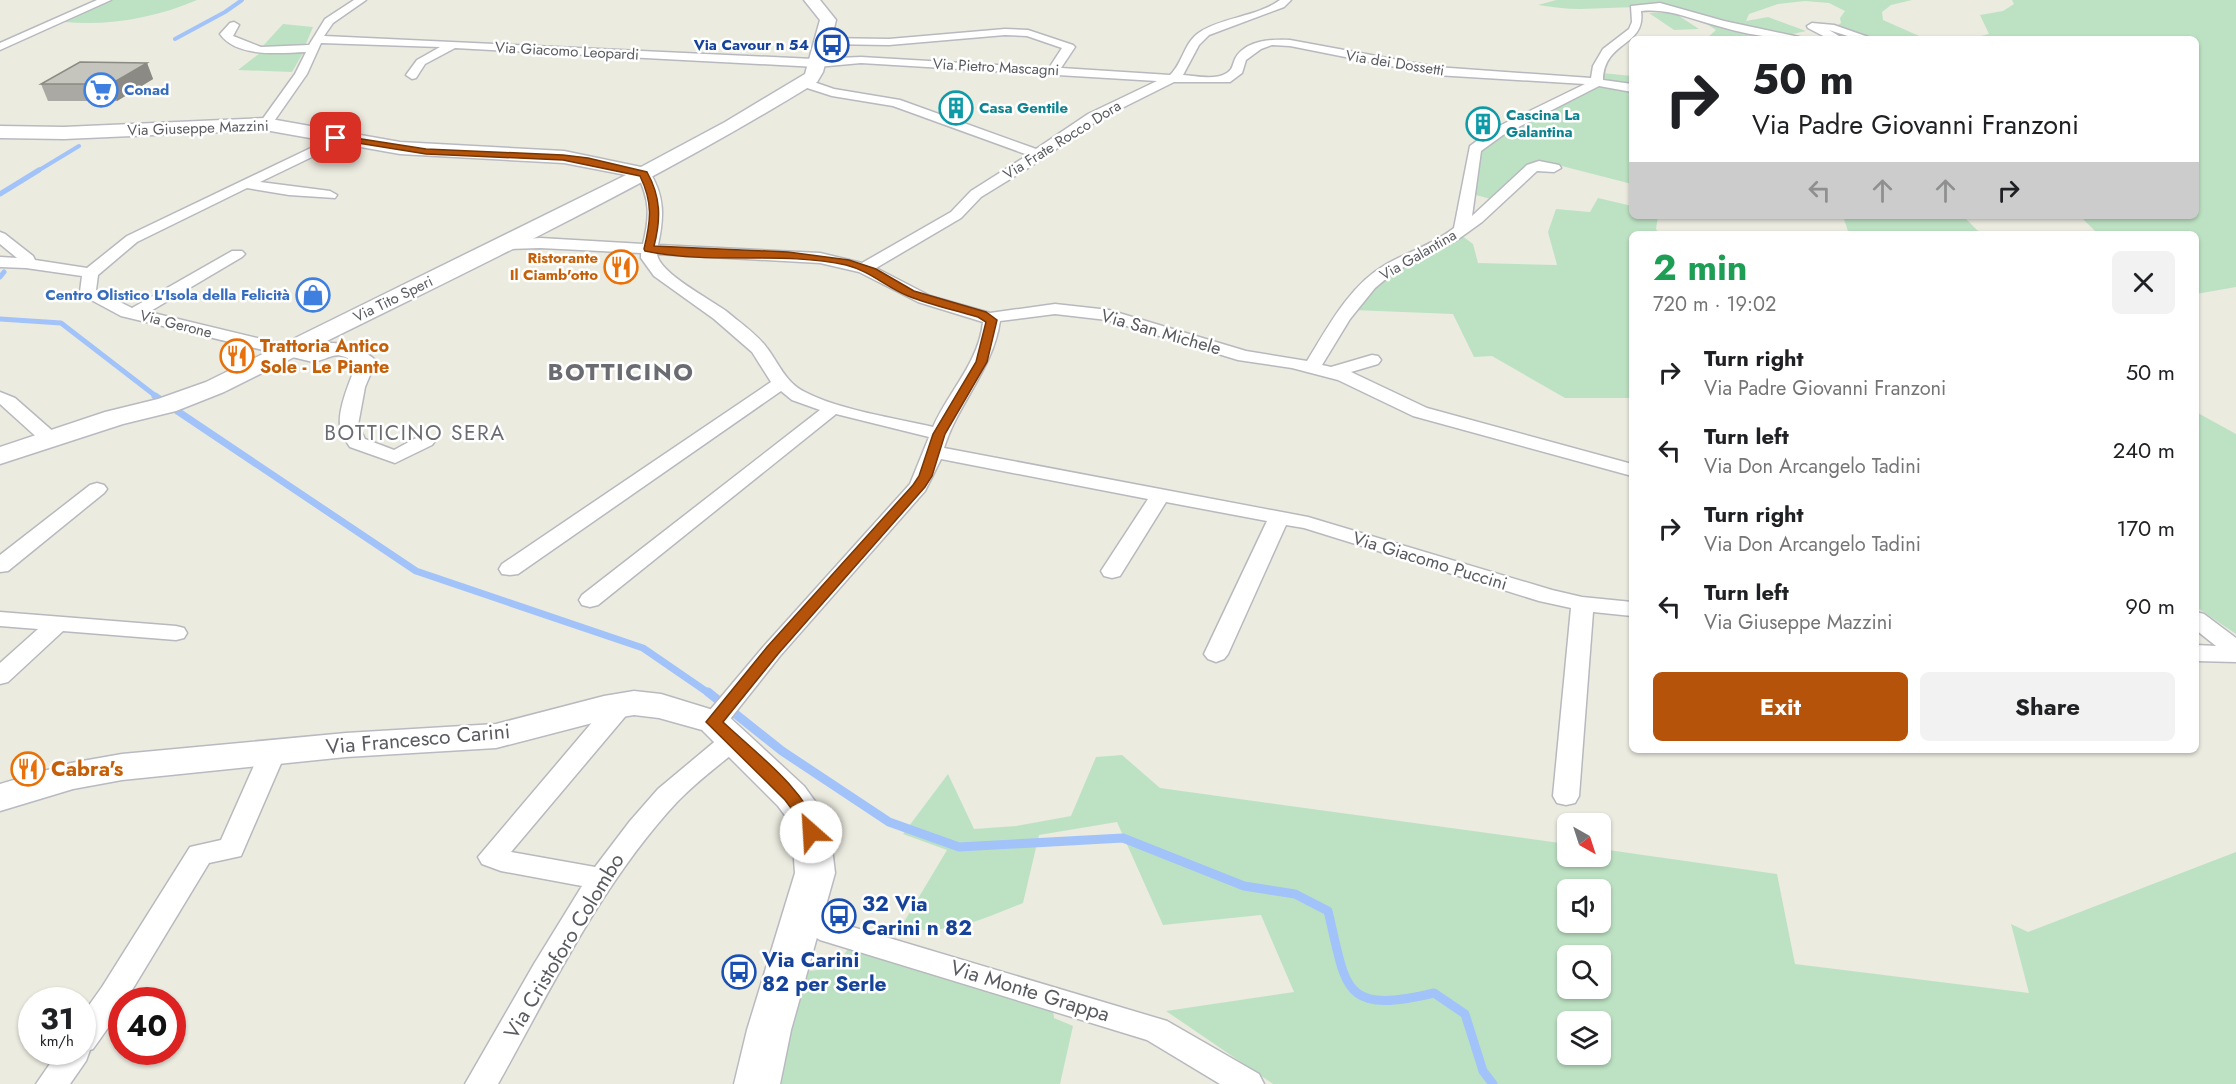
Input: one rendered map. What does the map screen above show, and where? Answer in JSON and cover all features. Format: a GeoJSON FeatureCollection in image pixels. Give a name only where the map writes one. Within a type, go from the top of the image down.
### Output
{"type":"FeatureCollection","features":[{"type":"Feature","properties":{"kind":"street"},"geometry":{"type":"LineString","coordinates":[[0,47],[106,0]]}},
{"type":"Feature","properties":{"kind":"street"},"geometry":{"type":"LineString","coordinates":[[265,124],[301,74],[329,21],[361,0]]}},
{"type":"Feature","properties":{"kind":"street"},"geometry":{"type":"LineString","coordinates":[[811,0],[828,20],[817,62],[811,78],[806,82],[832,93],[896,103],[1037,154]]}},
{"type":"Feature","properties":{"kind":"street"},"geometry":{"type":"LineString","coordinates":[[1175,77],[1181,72],[1194,40],[1218,27],[1280,5],[1286,0]]}},
{"type":"Feature","properties":{"kind":"street"},"geometry":{"type":"LineString","coordinates":[[1598,83],[1599,66],[1605,52],[1634,31],[1637,22],[1635,8],[1660,6],[1722,24],[1780,36]]}},
{"type":"Feature","properties":{"kind":"street","name":"Via Giacomo Leopardi"},"geometry":{"type":"LineString","coordinates":[[234,25],[226,34],[229,38],[260,50],[315,44],[452,45],[817,62]]}},
{"type":"Feature","properties":{"kind":"street"},"geometry":{"type":"LineString","coordinates":[[1833,36],[1812,26],[1830,27],[1858,36]]}},
{"type":"Feature","properties":{"kind":"street"},"geometry":{"type":"LineString","coordinates":[[823,41],[889,42],[983,33],[1028,33],[1069,47],[1053,70]]}},
{"type":"Feature","properties":{"kind":"street","name":"Via dei Dossetti"},"geometry":{"type":"LineString","coordinates":[[1175,77],[1199,80],[1226,79],[1238,70],[1241,59],[1257,47],[1271,42],[1290,43],[1436,71],[1598,83],[1629,88]]}},
{"type":"Feature","properties":{"kind":"street"},"geometry":{"type":"LineString","coordinates":[[412,75],[421,62],[452,45]]}},
{"type":"Feature","properties":{"kind":"street","name":"Via Pietro Mascagni"},"geometry":{"type":"LineString","coordinates":[[817,62],[861,60],[1175,77]]}},
{"type":"Feature","properties":{"kind":"street","name":"Via Frate Rocco Dora"},"geometry":{"type":"LineString","coordinates":[[864,268],[956,215],[975,194],[1094,117],[1175,77]]}},
{"type":"Feature","properties":{"kind":"street","name":"Via Tito Speri"},"geometry":{"type":"LineString","coordinates":[[0,456],[49,438],[190,396],[287,351],[644,174],[806,82]]}},
{"type":"Feature","properties":{"kind":"street","name":"Via Galantina"},"geometry":{"type":"LineString","coordinates":[[1461,229],[1466,216],[1474,149],[1498,132],[1598,83]]}},
{"type":"Feature","properties":{"kind":"street","name":"Via Giuseppe Mazzini"},"geometry":{"type":"LineString","coordinates":[[0,132],[64,133],[265,124],[426,151],[588,160],[644,174]]}},
{"type":"Feature","properties":{"kind":"street"},"geometry":{"type":"LineString","coordinates":[[0,262],[90,273],[132,239],[340,138]]}},
{"type":"Feature","properties":{"kind":"street","name":"Via Galantina"},"geometry":{"type":"LineString","coordinates":[[1312,368],[1348,307],[1381,274],[1434,247],[1477,219],[1527,171],[1539,165],[1554,168]]}},
{"type":"Feature","properties":{"kind":"street"},"geometry":{"type":"LineString","coordinates":[[510,569],[781,383],[759,350],[720,315],[660,273],[649,258],[656,220],[652,192],[644,174]]}},
{"type":"Feature","properties":{"kind":"street"},"geometry":{"type":"LineString","coordinates":[[246,184],[330,195]]}},
{"type":"Feature","properties":{"kind":"street"},"geometry":{"type":"LineString","coordinates":[[0,237],[28,259],[26,264]]}},
{"type":"Feature","properties":{"kind":"street"},"geometry":{"type":"LineString","coordinates":[[504,244],[540,243],[820,258],[864,268],[924,299],[989,318]]}},
{"type":"Feature","properties":{"kind":"street"},"geometry":{"type":"LineString","coordinates":[[134,314],[237,254]]}},
{"type":"Feature","properties":{"kind":"street","name":"Via Gerone"},"geometry":{"type":"LineString","coordinates":[[90,273],[88,292],[134,314],[313,357],[331,348],[356,355],[367,361],[357,387],[349,425],[357,443],[395,457],[425,441]]}},
{"type":"Feature","properties":{"kind":"street","name":"Via San Michele"},"geometry":{"type":"LineString","coordinates":[[989,318],[1055,309],[1109,315],[1244,357],[1312,368],[1344,376],[1420,412],[1629,469]]}},
{"type":"Feature","properties":{"kind":"street","name":"Via Cristoforo Colombo"},"geometry":{"type":"LineString","coordinates":[[481,1084],[602,879],[632,837],[669,794],[725,718],[926,476],[936,443],[982,362],[991,330],[992,320],[989,318]]}},
{"type":"Feature","properties":{"kind":"street"},"geometry":{"type":"LineString","coordinates":[[1331,373],[1372,360]]}},
{"type":"Feature","properties":{"kind":"street","name":"Via Giacomo Puccini"},"geometry":{"type":"LineString","coordinates":[[781,383],[798,396],[936,443],[1160,495],[1308,523],[1536,593],[1582,604],[1629,609]]}},
{"type":"Feature","properties":{"kind":"street"},"geometry":{"type":"LineString","coordinates":[[0,397],[9,402],[49,438]]}},
{"type":"Feature","properties":{"kind":"street"},"geometry":{"type":"LineString","coordinates":[[590,600],[833,408]]}},
{"type":"Feature","properties":{"kind":"street"},"geometry":{"type":"LineString","coordinates":[[0,566],[97,489]]}},
{"type":"Feature","properties":{"kind":"street"},"geometry":{"type":"LineString","coordinates":[[1112,571],[1160,495]]}},
{"type":"Feature","properties":{"kind":"street"},"geometry":{"type":"LineString","coordinates":[[1216,654],[1279,517]]}},
{"type":"Feature","properties":{"kind":"street"},"geometry":{"type":"LineString","coordinates":[[1566,796],[1582,604]]}},
{"type":"Feature","properties":{"kind":"street"},"geometry":{"type":"LineString","coordinates":[[0,619],[176,633]]}},
{"type":"Feature","properties":{"kind":"street"},"geometry":{"type":"LineString","coordinates":[[2199,621],[2236,652]]}},
{"type":"Feature","properties":{"kind":"street"},"geometry":{"type":"LineString","coordinates":[[0,676],[56,625]]}},
{"type":"Feature","properties":{"kind":"street"},"geometry":{"type":"LineString","coordinates":[[2199,652],[2236,652]]}},
{"type":"Feature","properties":{"kind":"street","name":"Via Francesco Carini"},"geometry":{"type":"LineString","coordinates":[[0,798],[71,776],[122,766],[346,745],[496,736],[634,703],[725,718],[804,814],[811,832],[815,873],[769,1030],[757,1084]]}},
{"type":"Feature","properties":{"kind":"street"},"geometry":{"type":"LineString","coordinates":[[602,879],[501,861],[492,857],[620,705]]}},
{"type":"Feature","properties":{"kind":"street"},"geometry":{"type":"LineString","coordinates":[[96,1020],[200,854],[231,849],[273,752]]}},
{"type":"Feature","properties":{"kind":"street","name":"Via Monte Grappa"},"geometry":{"type":"LineString","coordinates":[[804,916],[830,932],[1156,1030],[1248,1084]]}},
{"type":"Feature","properties":{"kind":"street"},"geometry":{"type":"LineString","coordinates":[[52,1084],[66,1065]]}},
{"type":"Feature","properties":{"kind":"green space"},"geometry":{"type":"Polygon","coordinates":[[[110,0],[197,0],[165,12],[115,22],[64,22],[110,0]]]}},
{"type":"Feature","properties":{"kind":"green space"},"geometry":{"type":"Polygon","coordinates":[[[1556,0],[1912,0],[1891,5],[1882,12],[1883,20],[1919,36],[1821,36],[1841,23],[1840,18],[1845,11],[1829,3],[1805,1],[1778,4],[1749,14],[1746,21],[1768,17],[1806,31],[1788,35],[1804,36],[1709,36],[1716,30],[1699,20],[1666,10],[1634,7],[1559,8],[1538,5],[1556,0]]]}},
{"type":"Feature","properties":{"kind":"green space"},"geometry":{"type":"Polygon","coordinates":[[[2012,0],[2236,0],[2236,287],[2199,293],[2199,231],[2095,231],[2083,219],[2199,219],[2199,36],[1981,36],[1989,34],[1980,15],[2003,11],[2014,4],[2012,0]]]}},
{"type":"Feature","properties":{"kind":"green space"},"geometry":{"type":"Polygon","coordinates":[[[1673,12],[1699,29],[1674,30],[1649,13],[1673,12]]]}},
{"type":"Feature","properties":{"kind":"green space"},"geometry":{"type":"Polygon","coordinates":[[[283,24],[313,27],[305,46],[262,47],[283,24]]]}},
{"type":"Feature","properties":{"kind":"green space"},"geometry":{"type":"Polygon","coordinates":[[[260,53],[303,53],[292,72],[238,70],[260,53]]]}},
{"type":"Feature","properties":{"kind":"green space"},"geometry":{"type":"Polygon","coordinates":[[[1602,73],[1629,76],[1629,183],[1542,161],[1530,163],[1494,200],[1469,193],[1482,150],[1506,133],[1599,86],[1602,73]]]}},
{"type":"Feature","properties":{"kind":"green space"},"geometry":{"type":"Polygon","coordinates":[[[1598,198],[1629,205],[1629,219],[1658,219],[1657,231],[1629,231],[1629,398],[1565,398],[1492,356],[1474,357],[1453,314],[1353,310],[1389,275],[1461,235],[1473,244],[1478,263],[1557,265],[1548,232],[1556,209],[1590,212],[1598,198]]]}},
{"type":"Feature","properties":{"kind":"green space"},"geometry":{"type":"Polygon","coordinates":[[[1844,219],[1966,219],[1978,231],[1848,231],[1844,219]]]}},
{"type":"Feature","properties":{"kind":"green space"},"geometry":{"type":"Polygon","coordinates":[[[2199,414],[2236,434],[2236,634],[2199,609],[2199,414]]]}},
{"type":"Feature","properties":{"kind":"green space"},"geometry":{"type":"Polygon","coordinates":[[[1122,755],[1160,788],[1557,843],[1557,867],[1611,867],[1611,850],[1777,874],[1795,964],[2029,993],[2011,924],[2028,932],[2236,852],[2236,1084],[1273,1084],[1166,1011],[1294,992],[1261,915],[1163,925],[1117,822],[1039,835],[1023,903],[964,925],[933,930],[901,927],[947,850],[903,834],[948,774],[974,829],[1016,826],[1071,816],[1096,757],[1122,755]]]}},
{"type":"Feature","properties":{"kind":"green space"},"geometry":{"type":"Polygon","coordinates":[[[850,945],[1053,1009],[1054,1018],[1073,1026],[1060,1084],[770,1084],[803,971],[831,966],[841,958],[850,945]]]}},
{"type":"Feature","properties":{"kind":"building"},"geometry":{"type":"Polygon","coordinates":[[[80,62],[147,63],[111,84],[41,84],[80,62]]]}},
{"type":"Feature","properties":{"kind":"waterway"},"geometry":{"type":"LineString","coordinates":[[175,39],[225,12],[242,0]]}},
{"type":"Feature","properties":{"kind":"waterway"},"geometry":{"type":"LineString","coordinates":[[36,172],[79,146]]}},
{"type":"Feature","properties":{"kind":"waterway"},"geometry":{"type":"LineString","coordinates":[[0,194],[39,170]]}},
{"type":"Feature","properties":{"kind":"waterway"},"geometry":{"type":"LineString","coordinates":[[0,277],[4,272]]}},
{"type":"Feature","properties":{"kind":"waterway"},"geometry":{"type":"LineString","coordinates":[[0,319],[61,323],[157,397]]}},
{"type":"Feature","properties":{"kind":"waterway"},"geometry":{"type":"LineString","coordinates":[[155,396],[416,571],[643,648],[710,694]]}},
{"type":"Feature","properties":{"kind":"waterway"},"geometry":{"type":"LineString","coordinates":[[708,692],[782,751],[889,822],[959,847],[1123,838],[1244,886],[1295,894],[1328,911],[1345,977],[1353,990],[1365,997],[1381,1000],[1404,999],[1434,993],[1465,1014],[1483,1071],[1493,1084]]}},
{"type":"Feature","properties":{"kind":"place","name":"Via Cavour n 54"},"geometry":{"type":"Point","coordinates":[832,45]}},
{"type":"Feature","properties":{"kind":"place","name":"Conad"},"geometry":{"type":"Point","coordinates":[101,90]}},
{"type":"Feature","properties":{"kind":"place","name":"Casa Gentile"},"geometry":{"type":"Point","coordinates":[956,108]}},
{"type":"Feature","properties":{"kind":"place","name":"Cascina La Galantina"},"geometry":{"type":"Point","coordinates":[1483,124]}},
{"type":"Feature","properties":{"kind":"place","name":"Ristorante Il Ciamb'otto"},"geometry":{"type":"Point","coordinates":[621,267]}},
{"type":"Feature","properties":{"kind":"place","name":"Centro Olistico L'Isola della Felicità"},"geometry":{"type":"Point","coordinates":[313,295]}},
{"type":"Feature","properties":{"kind":"place","name":"Trattoria Antico Sole - Le Piante"},"geometry":{"type":"Point","coordinates":[237,356]}},
{"type":"Feature","properties":{"kind":"place","name":"Cabra's"},"geometry":{"type":"Point","coordinates":[28,769]}},
{"type":"Feature","properties":{"kind":"place","name":"32 Via Carini n 82"},"geometry":{"type":"Point","coordinates":[839,916]}},
{"type":"Feature","properties":{"kind":"place","name":"Via Carini 82 per Serle"},"geometry":{"type":"Point","coordinates":[739,972]}},
{"type":"Feature","properties":{"kind":"district","name":"BOTTICINO"},"geometry":{"type":"Point","coordinates":[621,372]}},
{"type":"Feature","properties":{"kind":"district","name":"BOTTICINO SERA"},"geometry":{"type":"Point","coordinates":[415,433]}},
{"type":"Feature","properties":{"kind":"route"},"geometry":{"type":"LineString","coordinates":[[336,138],[426,151],[563,157],[588,160],[644,174],[652,192],[656,220],[649,249],[788,255],[849,263],[872,271],[924,299],[982,314],[992,320],[982,362],[939,434],[926,476],[810,611],[772,651],[714,722],[791,796],[804,814],[811,832]]}}]}
